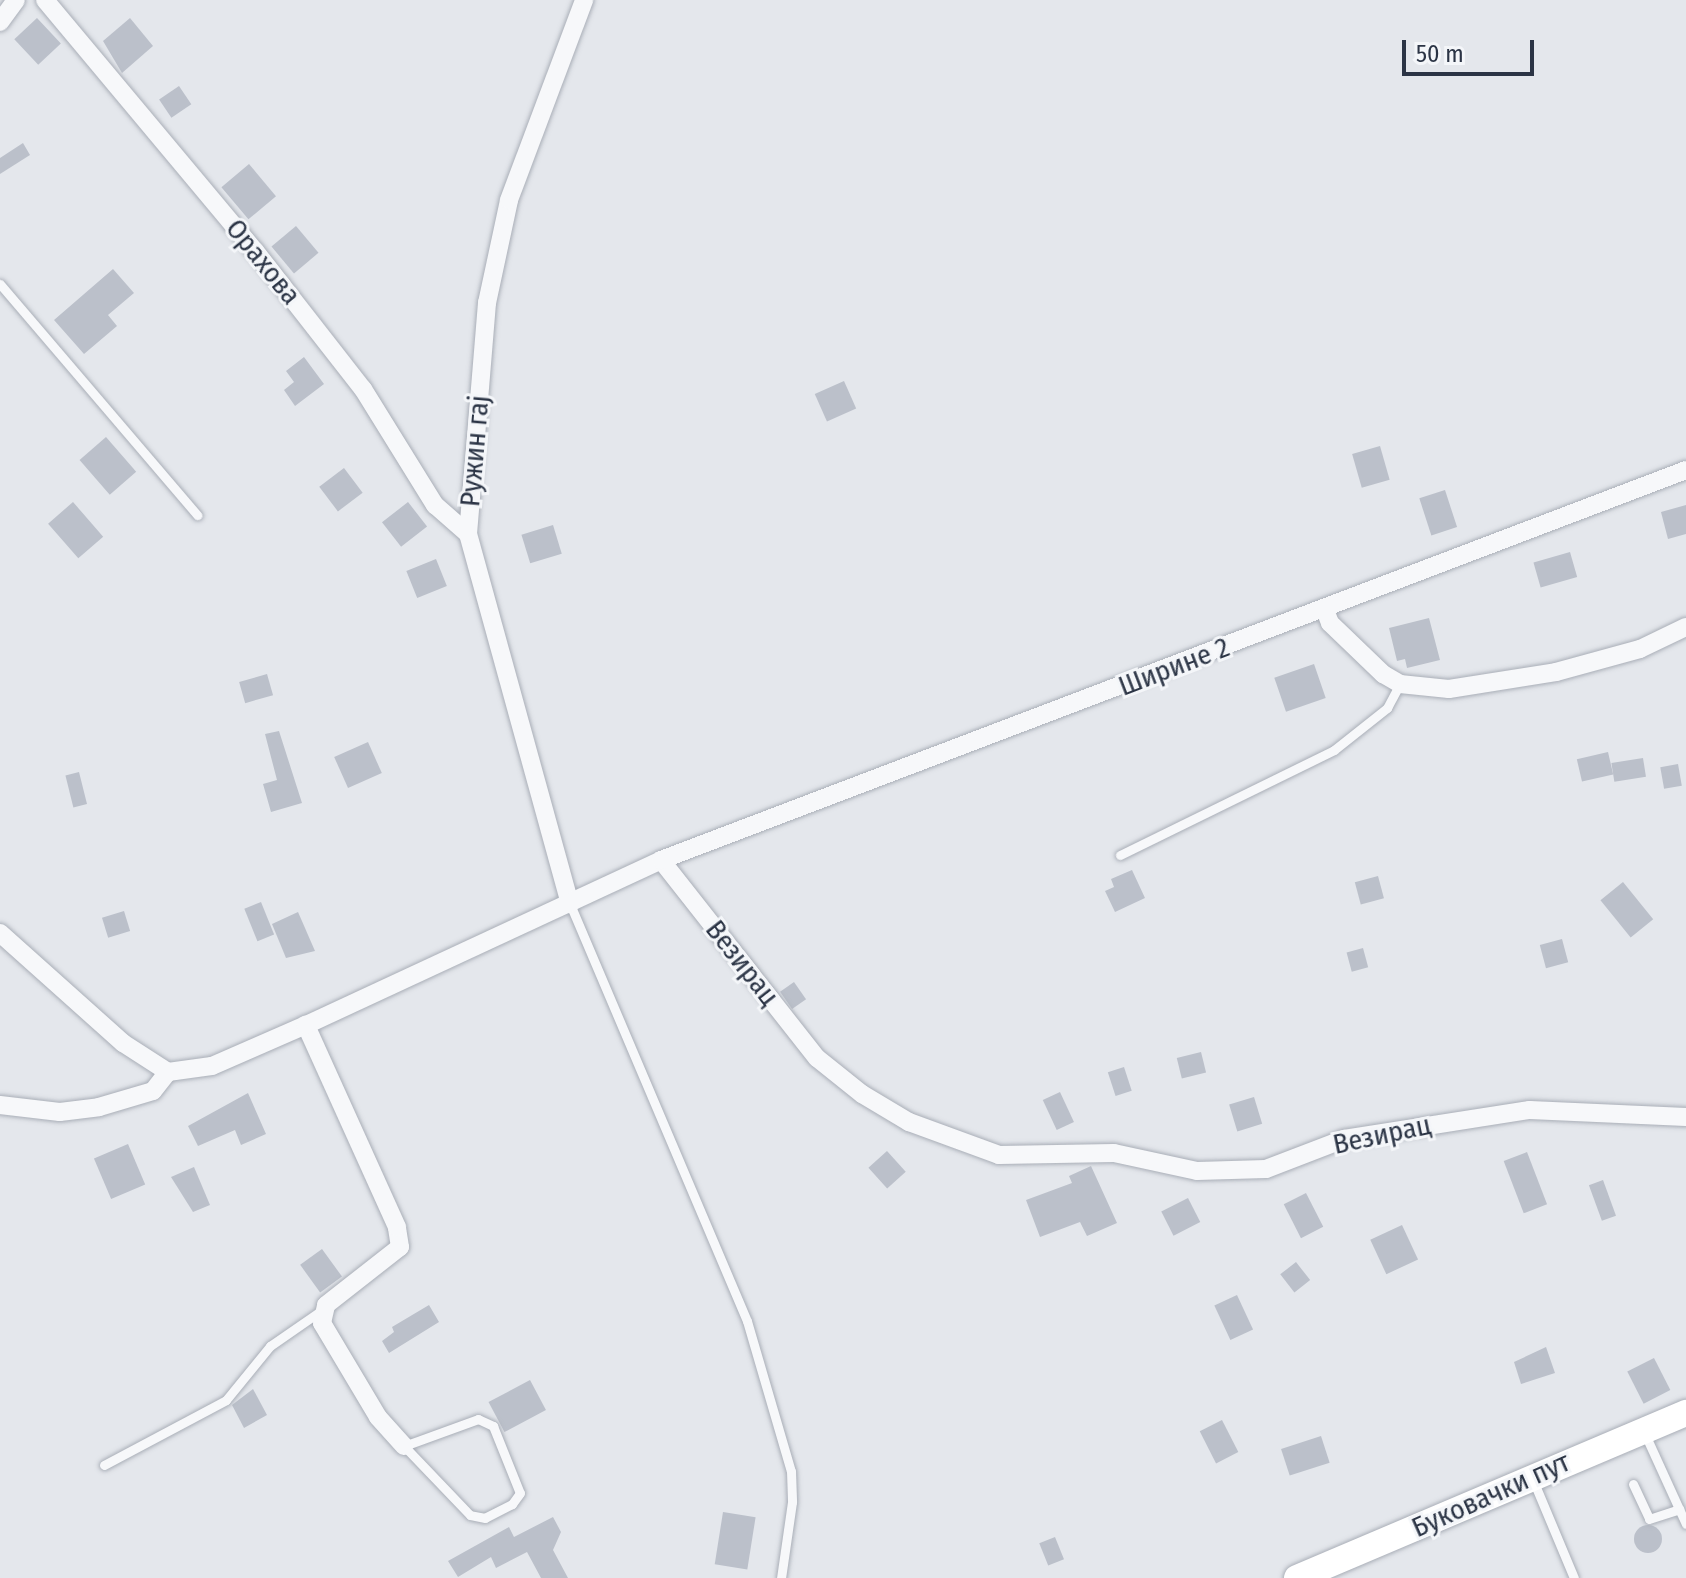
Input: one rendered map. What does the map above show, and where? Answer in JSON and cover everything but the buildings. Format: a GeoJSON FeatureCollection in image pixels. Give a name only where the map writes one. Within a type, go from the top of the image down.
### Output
{"type":"FeatureCollection","features":[{"type":"Feature","properties":{"kind":"street"},"geometry":{"type":"LineString","coordinates":[[0,22],[16,0]]}},
{"type":"Feature","properties":{"kind":"street","name":"Орахова"},"geometry":{"type":"LineString","coordinates":[[45,0],[255,251],[363,389],[435,505],[468,534]]}},
{"type":"Feature","properties":{"kind":"street","name":"Ружин гај"},"geometry":{"type":"LineString","coordinates":[[570,904],[468,534],[487,303],[509,200],[584,0]]}},
{"type":"Feature","properties":{"kind":"street","name":"Ширине 2"},"geometry":{"type":"LineString","coordinates":[[661,860],[1325,610],[1686,470]]}},
{"type":"Feature","properties":{"kind":"street"},"geometry":{"type":"LineString","coordinates":[[1325,610],[1330,623],[1400,684],[1449,689],[1556,672],[1640,649],[1686,627]]}},
{"type":"Feature","properties":{"kind":"street"},"geometry":{"type":"LineString","coordinates":[[0,933],[123,1043],[168,1072],[212,1066],[661,860]]}},
{"type":"Feature","properties":{"kind":"street","name":"Везирац"},"geometry":{"type":"LineString","coordinates":[[661,860],[817,1058],[862,1094],[909,1122],[999,1155],[1114,1153],[1197,1171],[1266,1169],[1344,1139],[1530,1110],[1686,1117]]}},
{"type":"Feature","properties":{"kind":"street"},"geometry":{"type":"LineString","coordinates":[[306,1025],[397,1227],[400,1247],[322,1310],[331,1344],[404,1446]]}},
{"type":"Feature","properties":{"kind":"street"},"geometry":{"type":"LineString","coordinates":[[0,1105],[60,1112],[99,1107],[153,1091],[168,1072]]}},
{"type":"Feature","properties":{"kind":"street","name":"Буковачки пут"},"geometry":{"type":"LineString","coordinates":[[1314,1575],[1532,1476],[1686,1413]]}},
{"type":"Feature","properties":{"kind":"lane"},"geometry":{"type":"LineString","coordinates":[[0,284],[197,515]]}},
{"type":"Feature","properties":{"kind":"lane"},"geometry":{"type":"LineString","coordinates":[[1120,855],[1334,750],[1387,708],[1400,684]]}},
{"type":"Feature","properties":{"kind":"lane"},"geometry":{"type":"LineString","coordinates":[[570,904],[747,1321],[791,1471],[792,1502],[781,1578]]}},
{"type":"Feature","properties":{"kind":"lane"},"geometry":{"type":"LineString","coordinates":[[104,1465],[226,1400],[270,1346],[322,1310]]}},
{"type":"Feature","properties":{"kind":"lane"},"geometry":{"type":"LineString","coordinates":[[463,1420],[486,1422],[519,1480],[520,1493],[512,1504],[485,1518],[470,1515],[404,1446],[463,1420]]}},
{"type":"Feature","properties":{"kind":"lane"},"geometry":{"type":"LineString","coordinates":[[1643,1429],[1686,1524]]}},
{"type":"Feature","properties":{"kind":"lane"},"geometry":{"type":"LineString","coordinates":[[1532,1476],[1574,1578]]}},
{"type":"Feature","properties":{"kind":"lane"},"geometry":{"type":"LineString","coordinates":[[1633,1484],[1649,1519],[1679,1509]]}}]}
